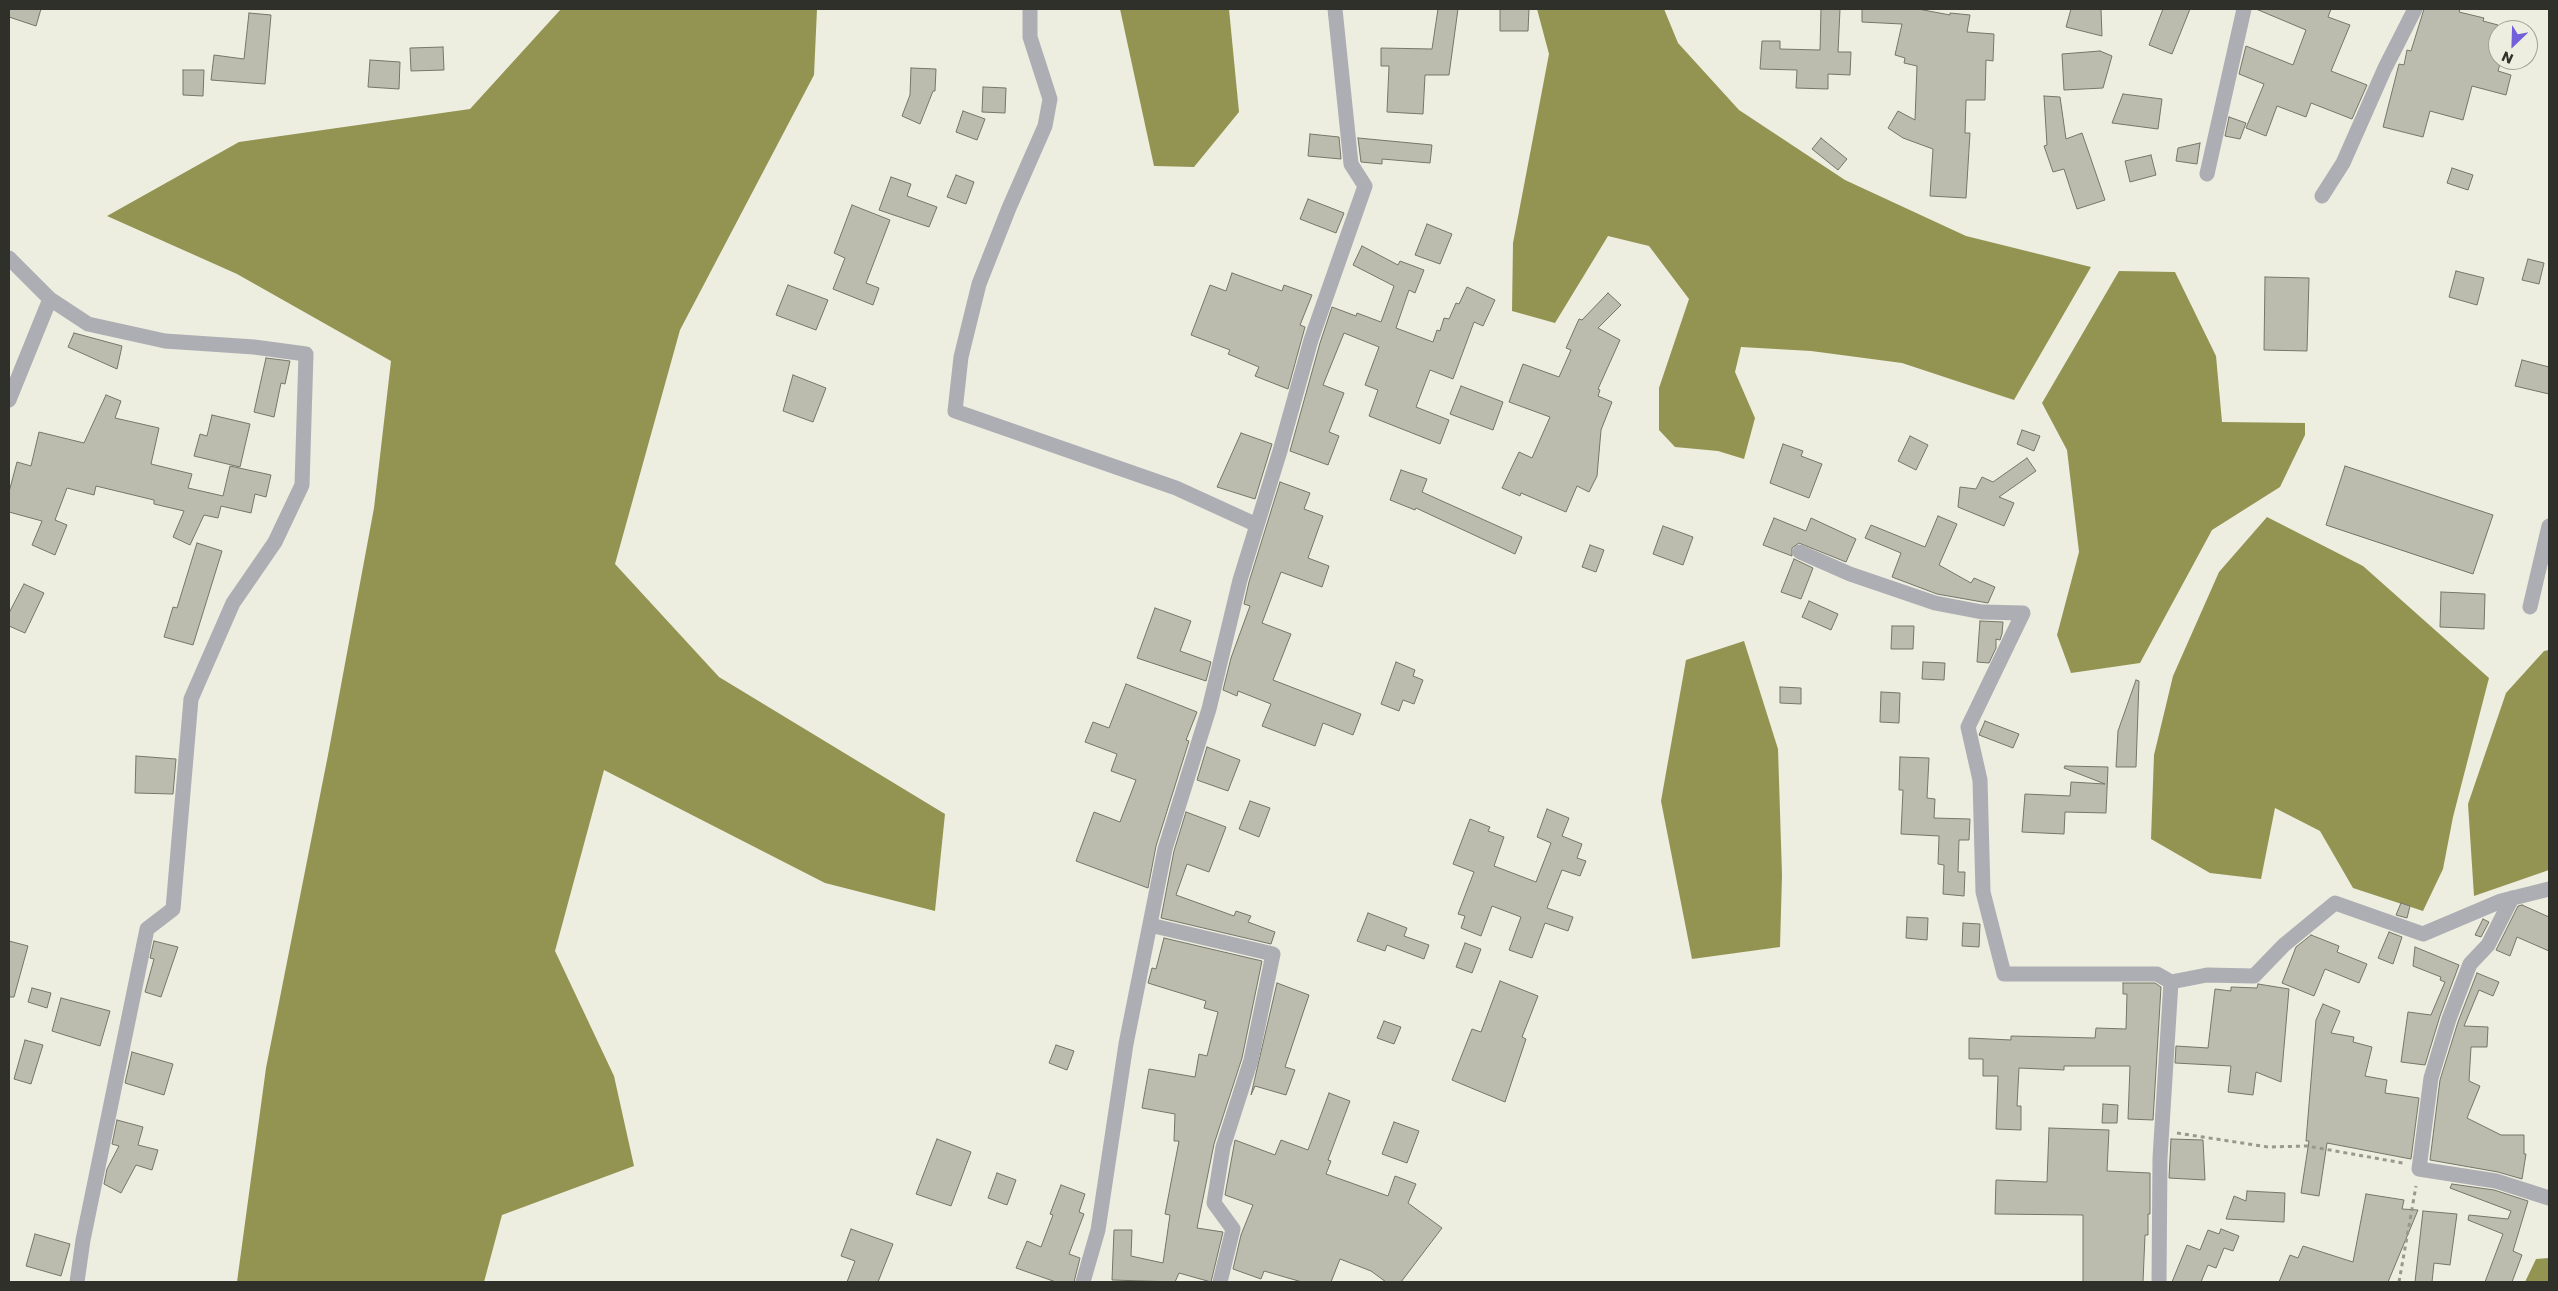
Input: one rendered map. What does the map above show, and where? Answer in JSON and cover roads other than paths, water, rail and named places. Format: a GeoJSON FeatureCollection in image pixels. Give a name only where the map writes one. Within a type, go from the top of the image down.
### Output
{"type":"FeatureCollection","features":[{"type":"Feature","properties":{"kind":"street"},"geometry":{"type":"LineString","coordinates":[[1030,9],[1030,37],[1050,99],[1045,126],[1009,208],[979,284],[961,357],[956,411],[1176,488],[1257,525]]}},
{"type":"Feature","properties":{"kind":"street"},"geometry":{"type":"LineString","coordinates":[[1084,1282],[1098,1230],[1126,1044],[1165,849],[1209,709],[1240,580],[1311,340],[1365,186],[1351,164],[1335,9]]}},
{"type":"Feature","properties":{"kind":"street"},"geometry":{"type":"LineString","coordinates":[[2207,174],[2244,9]]}},
{"type":"Feature","properties":{"kind":"street"},"geometry":{"type":"LineString","coordinates":[[2322,196],[2343,163],[2385,68],[2416,9]]}},
{"type":"Feature","properties":{"kind":"street"},"geometry":{"type":"LineString","coordinates":[[9,258],[50,299],[88,324],[165,341],[254,347],[306,354],[302,484],[275,542],[233,603],[191,699],[173,909],[147,929],[83,1240],[78,1282]]}},
{"type":"Feature","properties":{"kind":"street"},"geometry":{"type":"LineString","coordinates":[[9,400],[50,299]]}},
{"type":"Feature","properties":{"kind":"street"},"geometry":{"type":"LineString","coordinates":[[2530,607],[2549,526]]}},
{"type":"Feature","properties":{"kind":"street"},"geometry":{"type":"LineString","coordinates":[[1800,552],[1850,574],[1936,603],[1982,612],[2023,613],[1968,727],[1980,780],[1983,892],[2004,974],[2157,974],[2171,982],[2207,975],[2254,976],[2284,944],[2335,903],[2424,934],[2512,898],[2549,889]]}},
{"type":"Feature","properties":{"kind":"street"},"geometry":{"type":"LineString","coordinates":[[2512,898],[2488,945],[2470,964],[2449,1018],[2431,1078],[2419,1169],[2496,1181],[2549,1198]]}},
{"type":"Feature","properties":{"kind":"street"},"geometry":{"type":"LineString","coordinates":[[1150,925],[1273,954],[1251,1060],[1223,1147],[1214,1203],[1233,1228],[1220,1282]]}},
{"type":"Feature","properties":{"kind":"street"},"geometry":{"type":"LineString","coordinates":[[2158,1282],[2162,1133],[2171,982]]}}]}
